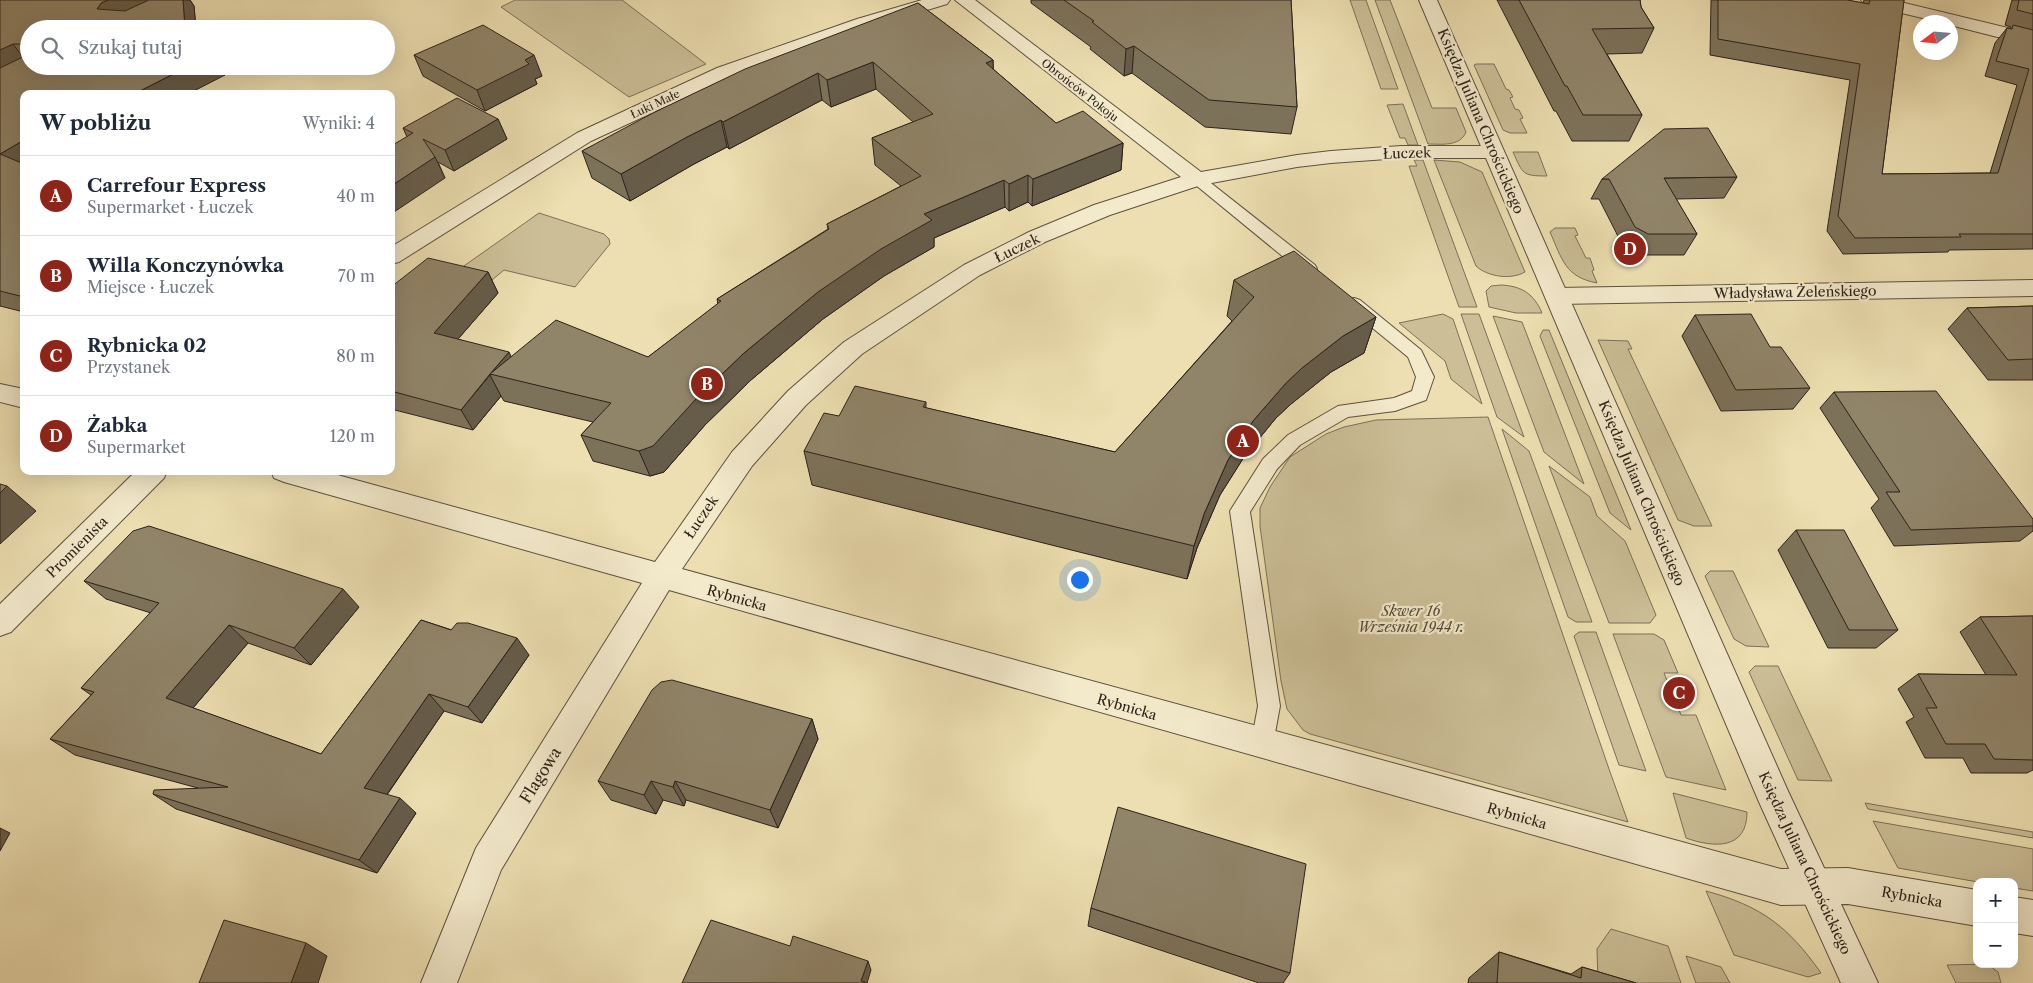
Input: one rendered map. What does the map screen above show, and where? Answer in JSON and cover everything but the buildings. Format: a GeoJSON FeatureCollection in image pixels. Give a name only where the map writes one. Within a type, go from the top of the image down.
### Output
{"type":"FeatureCollection","features":[{"type":"Feature","properties":{"kind":"street","name":"Łuki Małe"},"geometry":{"type":"LineString","coordinates":[[395,255],[592,133],[724,72],[864,23],[941,0]]}},
{"type":"Feature","properties":{"kind":"street","name":"Obrońców Pokoju"},"geometry":{"type":"LineString","coordinates":[[964,0],[1197,180]]}},
{"type":"Feature","properties":{"kind":"street","name":"Księdza Juliana Chrościckiego"},"geometry":{"type":"LineString","coordinates":[[1428,0],[1776,802],[1860,983]]}},
{"type":"Feature","properties":{"kind":"street"},"geometry":{"type":"LineString","coordinates":[[1870,0],[2033,40]]}},
{"type":"Feature","properties":{"kind":"street","name":"Łuczek"},"geometry":{"type":"LineString","coordinates":[[661,577],[742,459],[797,398],[852,348],[972,270],[1037,238],[1102,210],[1197,180],[1280,164],[1331,157],[1401,152],[1494,152]]}},
{"type":"Feature","properties":{"kind":"street","name":"Władysława Żeleńskiego"},"geometry":{"type":"LineString","coordinates":[[1556,296],[2033,288]]}},
{"type":"Feature","properties":{"kind":"street"},"geometry":{"type":"LineString","coordinates":[[0,393],[20,398]]}},
{"type":"Feature","properties":{"kind":"street","name":"Promienista"},"geometry":{"type":"LineString","coordinates":[[0,623],[150,475]]}},
{"type":"Feature","properties":{"kind":"street","name":"Rybnicka"},"geometry":{"type":"LineString","coordinates":[[298,475],[1781,888],[1848,886],[1973,907]]}},
{"type":"Feature","properties":{"kind":"street","name":"Flagowa"},"geometry":{"type":"LineString","coordinates":[[439,983],[488,860],[661,577]]}},
{"type":"Feature","properties":{"kind":"street"},"geometry":{"type":"LineString","coordinates":[[2018,916],[2033,918]]}},
{"type":"Feature","properties":{"kind":"lane"},"geometry":{"type":"LineString","coordinates":[[1197,180],[1318,276]]}},
{"type":"Feature","properties":{"kind":"lane"},"geometry":{"type":"LineString","coordinates":[[1262,744],[1269,706],[1240,511],[1270,464],[1294,440],[1344,411],[1395,404],[1420,395],[1425,377],[1415,354],[1342,294]]}},
{"type":"Feature","properties":{"kind":"green space"},"geometry":{"type":"Polygon","coordinates":[[[515,0],[622,0],[706,64],[629,97],[501,7],[515,0]]]}},
{"type":"Feature","properties":{"kind":"green space"},"geometry":{"type":"Polygon","coordinates":[[[1350,0],[1366,0],[1398,89],[1381,89],[1350,0]]]}},
{"type":"Feature","properties":{"kind":"green space"},"geometry":{"type":"Polygon","coordinates":[[[1375,0],[1390,0],[1432,108],[1456,108],[1466,132],[1459,140],[1450,144],[1428,144],[1375,0]]]}},
{"type":"Feature","properties":{"kind":"green space"},"geometry":{"type":"Polygon","coordinates":[[[1494,64],[1506,89],[1509,90],[1513,97],[1510,98],[1515,109],[1519,110],[1523,118],[1520,119],[1527,133],[1510,133],[1503,130],[1474,65],[1494,64]]]}},
{"type":"Feature","properties":{"kind":"green space"},"geometry":{"type":"Polygon","coordinates":[[[1403,104],[1418,145],[1408,145],[1405,138],[1400,138],[1387,105],[1403,104]]]}},
{"type":"Feature","properties":{"kind":"green space"},"geometry":{"type":"Polygon","coordinates":[[[1513,152],[1538,152],[1547,176],[1524,172],[1513,152]]]}},
{"type":"Feature","properties":{"kind":"green space"},"geometry":{"type":"Polygon","coordinates":[[[1414,160],[1423,160],[1477,307],[1459,307],[1409,166],[1417,166],[1414,160]]]}},
{"type":"Feature","properties":{"kind":"green space"},"geometry":{"type":"Polygon","coordinates":[[[1434,160],[1460,162],[1482,172],[1525,272],[1507,277],[1487,273],[1476,266],[1434,160]]]}},
{"type":"Feature","properties":{"kind":"green space"},"geometry":{"type":"Polygon","coordinates":[[[539,213],[604,234],[609,239],[610,244],[575,287],[504,270],[486,285],[461,268],[539,213]]]}},
{"type":"Feature","properties":{"kind":"green space"},"geometry":{"type":"Polygon","coordinates":[[[1555,228],[1575,228],[1578,235],[1575,236],[1586,258],[1590,258],[1594,270],[1592,271],[1597,283],[1578,276],[1566,265],[1550,232],[1555,228]]]}},
{"type":"Feature","properties":{"kind":"green space"},"geometry":{"type":"Polygon","coordinates":[[[1491,286],[1515,287],[1526,292],[1539,306],[1542,313],[1516,313],[1489,307],[1486,291],[1491,286]]]}},
{"type":"Feature","properties":{"kind":"green space"},"geometry":{"type":"Polygon","coordinates":[[[1443,314],[1453,319],[1482,404],[1451,379],[1445,361],[1399,323],[1443,314]]]}},
{"type":"Feature","properties":{"kind":"green space"},"geometry":{"type":"Polygon","coordinates":[[[1461,314],[1479,314],[1524,437],[1497,417],[1461,314]]]}},
{"type":"Feature","properties":{"kind":"green space"},"geometry":{"type":"Polygon","coordinates":[[[1493,316],[1522,322],[1584,484],[1544,452],[1493,316]]]}},
{"type":"Feature","properties":{"kind":"green space"},"geometry":{"type":"Polygon","coordinates":[[[1543,330],[1549,330],[1631,530],[1610,513],[1540,336],[1543,330]]]}},
{"type":"Feature","properties":{"kind":"green space"},"geometry":{"type":"Polygon","coordinates":[[[1598,340],[1628,341],[1632,349],[1628,349],[1712,526],[1694,526],[1678,520],[1598,340]]]}},
{"type":"Feature","properties":{"kind":"green space","name":"Skwer 16 Września 1944 r."},"geometry":{"type":"Polygon","coordinates":[[[1488,417],[1628,822],[1310,734],[1303,730],[1287,709],[1281,681],[1260,526],[1260,508],[1270,487],[1290,457],[1326,434],[1344,427],[1376,420],[1488,417]]]}},
{"type":"Feature","properties":{"kind":"green space"},"geometry":{"type":"Polygon","coordinates":[[[1502,429],[1529,451],[1592,622],[1576,622],[1568,617],[1502,429]]]}},
{"type":"Feature","properties":{"kind":"green space"},"geometry":{"type":"Polygon","coordinates":[[[1549,466],[1590,497],[1597,516],[1625,541],[1656,615],[1650,623],[1609,623],[1549,466]]]}},
{"type":"Feature","properties":{"kind":"green space"},"geometry":{"type":"Polygon","coordinates":[[[1710,571],[1733,571],[1769,647],[1746,646],[1734,639],[1705,576],[1710,571]]]}},
{"type":"Feature","properties":{"kind":"green space"},"geometry":{"type":"Polygon","coordinates":[[[1579,632],[1596,632],[1646,771],[1619,765],[1574,636],[1579,632]]]}},
{"type":"Feature","properties":{"kind":"green space"},"geometry":{"type":"Polygon","coordinates":[[[1613,634],[1654,634],[1664,640],[1678,673],[1664,673],[1681,715],[1696,715],[1726,790],[1666,777],[1613,634]]]}},
{"type":"Feature","properties":{"kind":"green space"},"geometry":{"type":"Polygon","coordinates":[[[1755,666],[1778,666],[1832,781],[1798,780],[1749,672],[1755,666]]]}},
{"type":"Feature","properties":{"kind":"green space"},"geometry":{"type":"Polygon","coordinates":[[[1673,793],[1747,812],[1746,824],[1741,834],[1735,840],[1718,844],[1707,844],[1686,838],[1673,793]]]}},
{"type":"Feature","properties":{"kind":"green space"},"geometry":{"type":"Polygon","coordinates":[[[1865,803],[2033,832],[2033,838],[1868,809],[1865,803]]]}},
{"type":"Feature","properties":{"kind":"green space"},"geometry":{"type":"Polygon","coordinates":[[[1873,821],[2033,849],[2033,891],[2018,889],[2018,878],[1973,878],[1973,881],[1898,868],[1873,821]]]}},
{"type":"Feature","properties":{"kind":"green space"},"geometry":{"type":"Polygon","coordinates":[[[1706,891],[1743,904],[1772,920],[1797,942],[1821,973],[1808,977],[1734,955],[1706,891]]]}},
{"type":"Feature","properties":{"kind":"green space"},"geometry":{"type":"Polygon","coordinates":[[[1611,929],[1668,946],[1681,983],[1598,983],[1597,949],[1611,929]]]}},
{"type":"Feature","properties":{"kind":"green space"},"geometry":{"type":"Polygon","coordinates":[[[1686,956],[1721,967],[1730,983],[1696,983],[1686,956]]]}},
{"type":"Feature","properties":{"kind":"green space"},"geometry":{"type":"Polygon","coordinates":[[[1973,964],[1973,968],[1992,968],[1998,972],[2001,983],[1956,983],[1947,965],[1973,964]]]}},
{"type":"Feature","properties":{"kind":"place","name":"Żabka"},"geometry":{"type":"Point","coordinates":[1630,249]}},
{"type":"Feature","properties":{"kind":"place","name":"Willa Konczynówka"},"geometry":{"type":"Point","coordinates":[707,384]}},
{"type":"Feature","properties":{"kind":"place","name":"Carrefour Express"},"geometry":{"type":"Point","coordinates":[1243,441]}},
{"type":"Feature","properties":{"kind":"place","name":"Rybnicka 02"},"geometry":{"type":"Point","coordinates":[1679,693]}}]}
